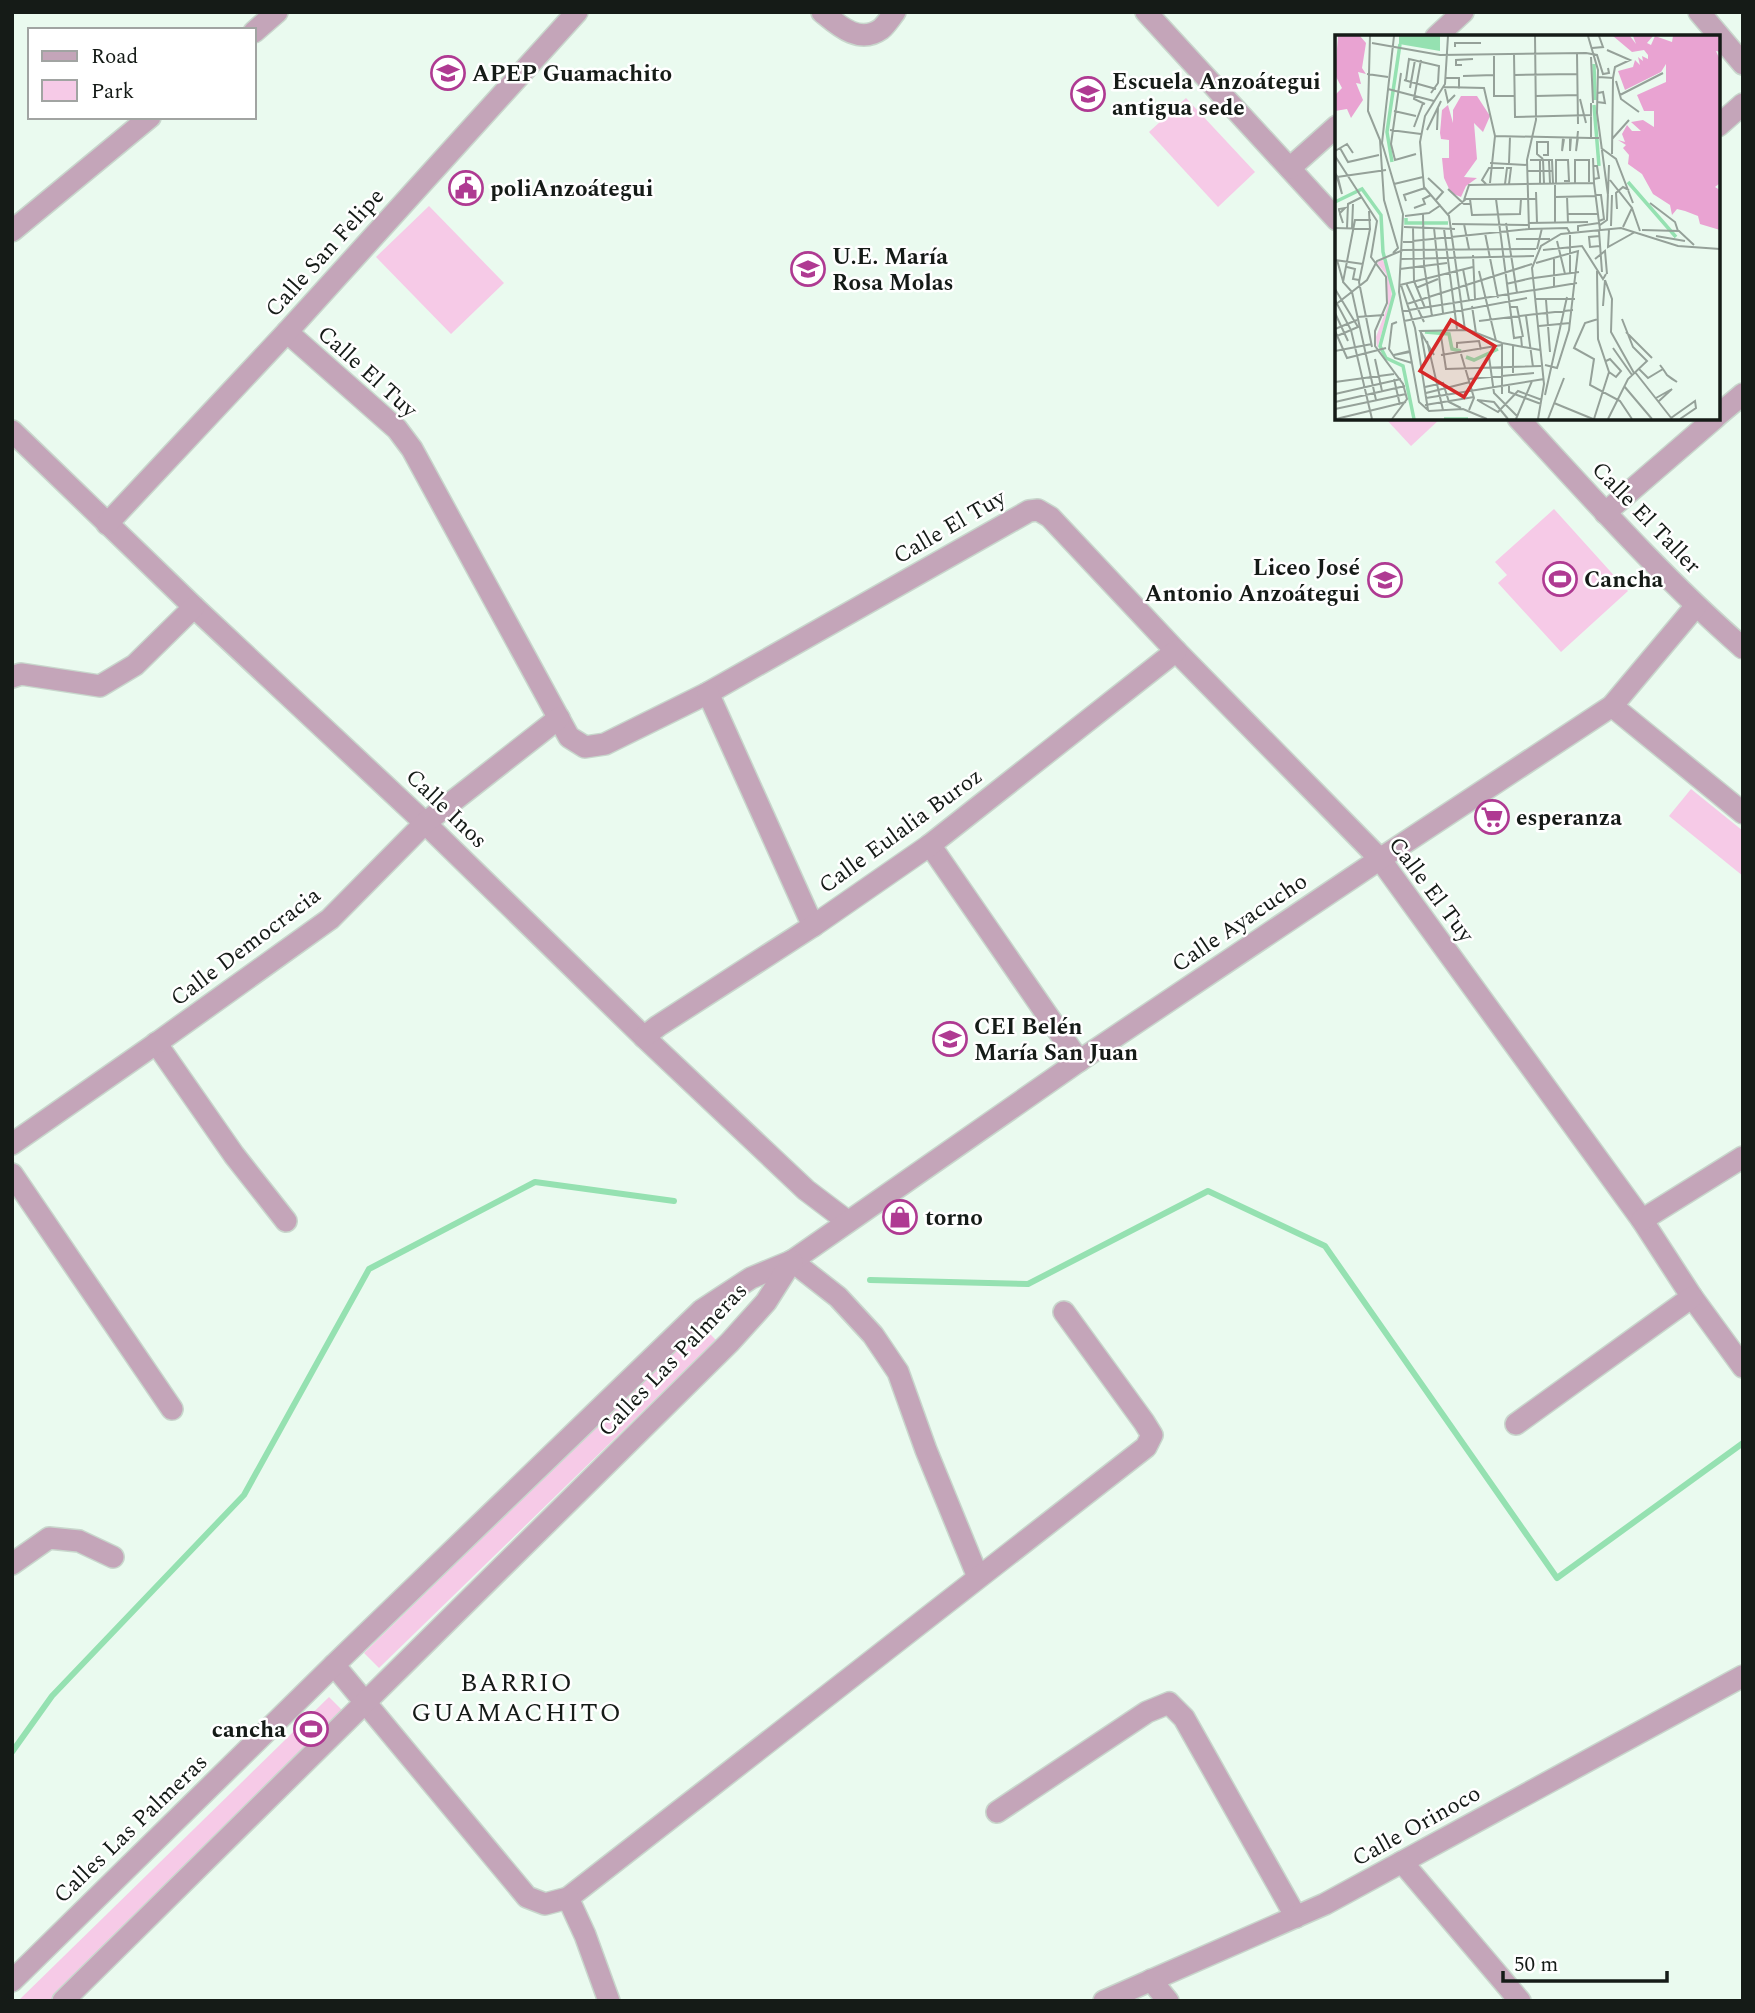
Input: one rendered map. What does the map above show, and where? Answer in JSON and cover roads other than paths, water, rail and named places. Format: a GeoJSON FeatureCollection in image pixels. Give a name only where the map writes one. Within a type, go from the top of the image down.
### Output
{"type":"FeatureCollection","features":[{"type":"Feature","properties":{"kind":"street"},"geometry":{"type":"LineString","coordinates":[[256,30],[277,12]]}},
{"type":"Feature","properties":{"kind":"street","name":"Calle San Felipe"},"geometry":{"type":"LineString","coordinates":[[107,524],[287,332],[577,12]]}},
{"type":"Feature","properties":{"kind":"street"},"geometry":{"type":"LineString","coordinates":[[821,12],[844,30],[861,36],[880,30],[895,12]]}},
{"type":"Feature","properties":{"kind":"street"},"geometry":{"type":"LineString","coordinates":[[1146,12],[1335,218]]}},
{"type":"Feature","properties":{"kind":"street"},"geometry":{"type":"LineString","coordinates":[[1438,35],[1463,12]]}},
{"type":"Feature","properties":{"kind":"street"},"geometry":{"type":"LineString","coordinates":[[1699,12],[1718,35]]}},
{"type":"Feature","properties":{"kind":"street"},"geometry":{"type":"LineString","coordinates":[[1720,37],[1743,64]]}},
{"type":"Feature","properties":{"kind":"street"},"geometry":{"type":"LineString","coordinates":[[1720,125],[1743,104]]}},
{"type":"Feature","properties":{"kind":"street"},"geometry":{"type":"LineString","coordinates":[[12,231],[148,119]]}},
{"type":"Feature","properties":{"kind":"street"},"geometry":{"type":"LineString","coordinates":[[1290,168],[1335,128]]}},
{"type":"Feature","properties":{"kind":"street","name":"Calle El Tuy"},"geometry":{"type":"LineString","coordinates":[[287,332],[397,429],[411,449],[569,737],[586,747],[605,744],[708,693],[1029,510],[1038,510],[1049,517],[1380,859],[1642,1220],[1692,1297],[1743,1367]]}},
{"type":"Feature","properties":{"kind":"street"},"geometry":{"type":"LineString","coordinates":[[1720,414],[1743,394]]}},
{"type":"Feature","properties":{"kind":"street","name":"Calle El Taller"},"geometry":{"type":"LineString","coordinates":[[1520,420],[1605,513],[1696,606],[1743,648]]}},
{"type":"Feature","properties":{"kind":"street"},"geometry":{"type":"LineString","coordinates":[[1605,513],[1713,420]]}},
{"type":"Feature","properties":{"kind":"street","name":"Calle Inos"},"geometry":{"type":"LineString","coordinates":[[12,431],[194,607],[425,823],[644,1037],[806,1190],[847,1221]]}},
{"type":"Feature","properties":{"kind":"street","name":"Calle Ayacucho"},"geometry":{"type":"LineString","coordinates":[[792,1261],[1079,1061],[1612,706],[1696,606]]}},
{"type":"Feature","properties":{"kind":"street"},"geometry":{"type":"LineString","coordinates":[[12,677],[21,674],[100,686],[135,665],[194,607]]}},
{"type":"Feature","properties":{"kind":"street","name":"Calle Eulalia Buroz"},"geometry":{"type":"LineString","coordinates":[[644,1037],[930,845],[1176,650]]}},
{"type":"Feature","properties":{"kind":"street"},"geometry":{"type":"LineString","coordinates":[[708,693],[813,926]]}},
{"type":"Feature","properties":{"kind":"street"},"geometry":{"type":"LineString","coordinates":[[1612,706],[1743,813]]}},
{"type":"Feature","properties":{"kind":"street","name":"Calle Democracia"},"geometry":{"type":"LineString","coordinates":[[12,1144],[330,919],[425,823],[559,719]]}},
{"type":"Feature","properties":{"kind":"street"},"geometry":{"type":"LineString","coordinates":[[930,845],[1079,1061]]}},
{"type":"Feature","properties":{"kind":"street"},"geometry":{"type":"LineString","coordinates":[[156,1043],[234,1155],[286,1221]]}},
{"type":"Feature","properties":{"kind":"street"},"geometry":{"type":"LineString","coordinates":[[1642,1220],[1743,1157]]}},
{"type":"Feature","properties":{"kind":"street"},"geometry":{"type":"LineString","coordinates":[[12,1174],[172,1409]]}},
{"type":"Feature","properties":{"kind":"street"},"geometry":{"type":"LineString","coordinates":[[792,1261],[838,1297],[873,1335],[898,1372],[926,1450],[978,1577]]}},
{"type":"Feature","properties":{"kind":"street","name":"Calles Las Palmeras"},"geometry":{"type":"LineString","coordinates":[[12,1981],[702,1310],[751,1278],[792,1261]]}},
{"type":"Feature","properties":{"kind":"street","name":"Calles Las Palmeras"},"geometry":{"type":"LineString","coordinates":[[63,2001],[730,1342],[766,1302],[792,1261]]}},
{"type":"Feature","properties":{"kind":"street"},"geometry":{"type":"LineString","coordinates":[[1516,1424],[1692,1297]]}},
{"type":"Feature","properties":{"kind":"street"},"geometry":{"type":"LineString","coordinates":[[334,1665],[527,1897],[545,1905],[568,1898],[1146,1447],[1152,1435],[1064,1312]]}},
{"type":"Feature","properties":{"kind":"street"},"geometry":{"type":"LineString","coordinates":[[12,1564],[49,1538],[79,1541],[113,1557]]}},
{"type":"Feature","properties":{"kind":"street","name":"Calle Orinoco"},"geometry":{"type":"LineString","coordinates":[[1104,2001],[1325,1904],[1743,1676]]}},
{"type":"Feature","properties":{"kind":"street"},"geometry":{"type":"LineString","coordinates":[[997,1812],[1146,1713],[1169,1703],[1184,1718],[1296,1917]]}},
{"type":"Feature","properties":{"kind":"street"},"geometry":{"type":"LineString","coordinates":[[1402,1862],[1520,2001]]}},
{"type":"Feature","properties":{"kind":"street"},"geometry":{"type":"LineString","coordinates":[[568,1898],[585,1934],[609,2001]]}},
{"type":"Feature","properties":{"kind":"street"},"geometry":{"type":"LineString","coordinates":[[1151,1980],[1168,2001]]}},
{"type":"Feature","properties":{"kind":"waterway"},"geometry":{"type":"LineString","coordinates":[[12,1752],[52,1696],[244,1495],[369,1269],[535,1182],[674,1201]]}},
{"type":"Feature","properties":{"kind":"waterway"},"geometry":{"type":"LineString","coordinates":[[870,1280],[1028,1284],[1208,1191],[1325,1246],[1557,1578],[1743,1443]]}},
{"type":"Feature","properties":{"kind":"place","name":"APEP Guamachito"},"geometry":{"type":"Point","coordinates":[448,73]}},
{"type":"Feature","properties":{"kind":"place","name":"Escuela Anzoátegui antigua sede"},"geometry":{"type":"Point","coordinates":[1088,94]}},
{"type":"Feature","properties":{"kind":"place","name":"poliAnzoátegui"},"geometry":{"type":"Point","coordinates":[466,188]}},
{"type":"Feature","properties":{"kind":"place","name":"U.E. María Rosa Molas"},"geometry":{"type":"Point","coordinates":[808,269]}},
{"type":"Feature","properties":{"kind":"place","name":"Cancha"},"geometry":{"type":"Point","coordinates":[1560,579]}},
{"type":"Feature","properties":{"kind":"place","name":"Liceo José Antonio Anzoátegui"},"geometry":{"type":"Point","coordinates":[1385,580]}},
{"type":"Feature","properties":{"kind":"place","name":"esperanza"},"geometry":{"type":"Point","coordinates":[1492,817]}},
{"type":"Feature","properties":{"kind":"place","name":"CEI Belén María San Juan"},"geometry":{"type":"Point","coordinates":[950,1039]}},
{"type":"Feature","properties":{"kind":"place","name":"torno"},"geometry":{"type":"Point","coordinates":[900,1217]}},
{"type":"Feature","properties":{"kind":"place","name":"cancha"},"geometry":{"type":"Point","coordinates":[311,1729]}},
{"type":"Feature","properties":{"kind":"district","name":"BARRIO GUAMACHITO"},"geometry":{"type":"Point","coordinates":[517,1697]}}]}
